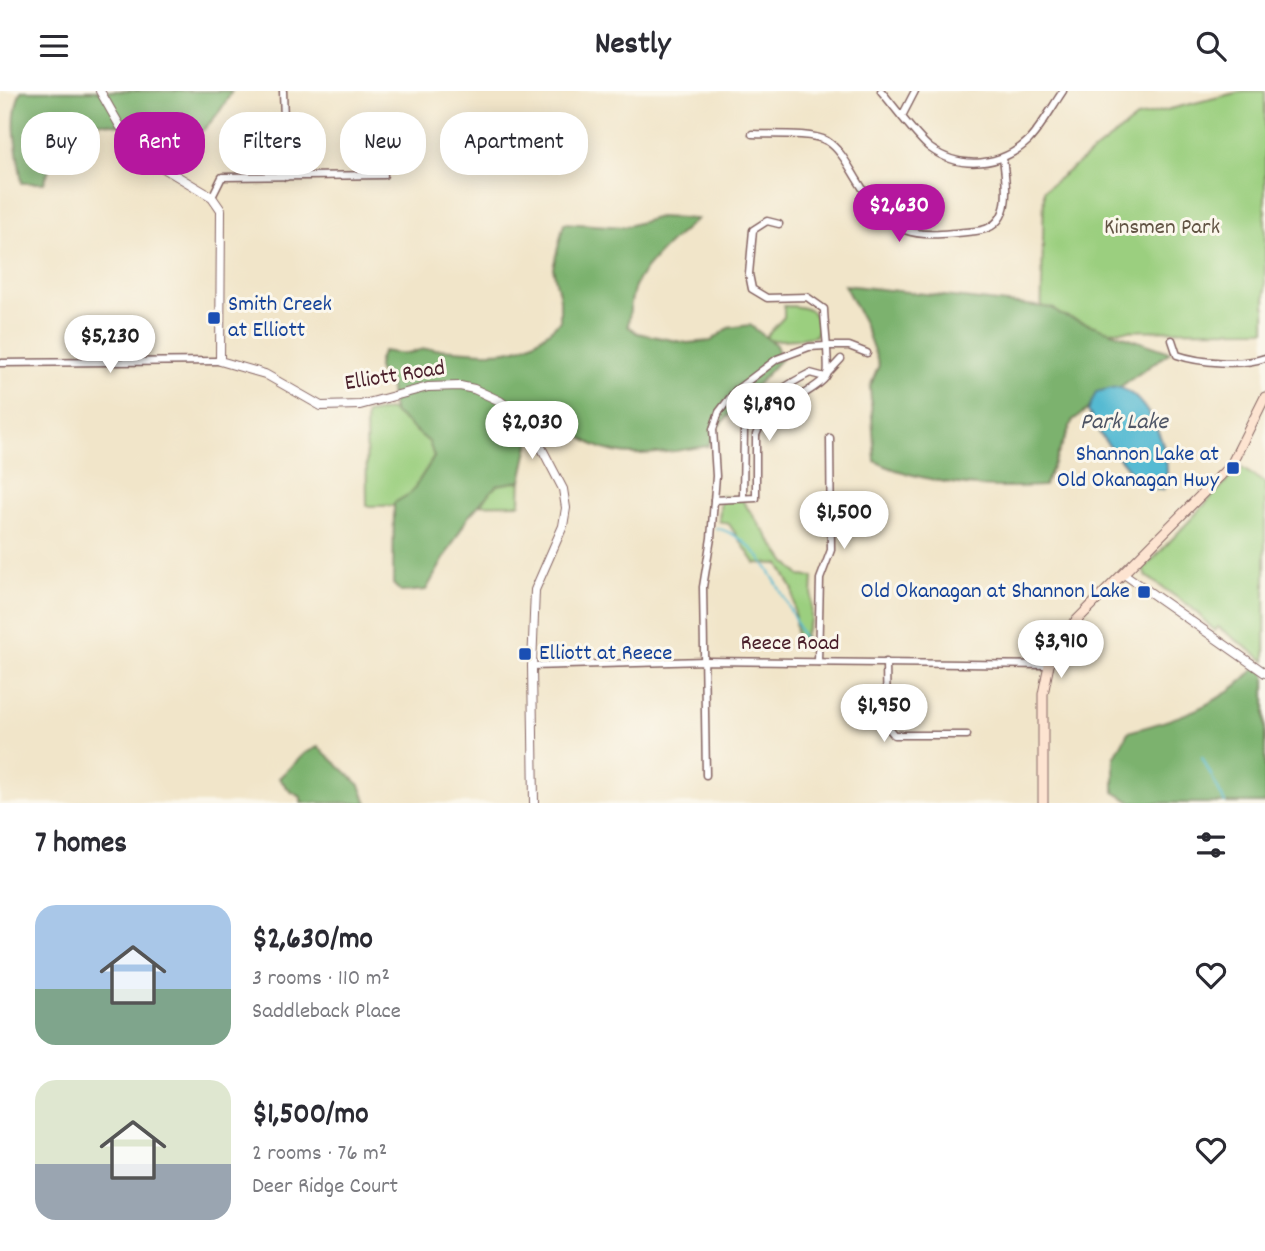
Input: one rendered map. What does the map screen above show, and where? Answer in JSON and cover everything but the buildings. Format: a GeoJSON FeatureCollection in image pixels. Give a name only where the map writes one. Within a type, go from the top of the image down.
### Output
{"type":"FeatureCollection","features":[{"type":"Feature","properties":{"kind":"main road"},"geometry":{"type":"LineString","coordinates":[[1043,803],[1043,694],[1049,665],[1069,628],[1231,465],[1265,397]]}},
{"type":"Feature","properties":{"kind":"street"},"geometry":{"type":"LineString","coordinates":[[100,91],[120,126],[137,148],[160,166],[212,197],[220,210],[220,361]]}},
{"type":"Feature","properties":{"kind":"street"},"geometry":{"type":"LineString","coordinates":[[283,91],[286,177]]}},
{"type":"Feature","properties":{"kind":"street"},"geometry":{"type":"LineString","coordinates":[[881,91],[929,147],[946,157],[965,163],[986,162],[1003,157],[1027,141],[1063,91]]}},
{"type":"Feature","properties":{"kind":"street"},"geometry":{"type":"LineString","coordinates":[[902,116],[915,91]]}},
{"type":"Feature","properties":{"kind":"street"},"geometry":{"type":"LineString","coordinates":[[752,134],[816,137],[828,141],[843,156],[864,191],[886,219],[905,232],[929,236],[982,231],[997,222],[1006,208],[1003,157]]}},
{"type":"Feature","properties":{"kind":"street"},"geometry":{"type":"LineString","coordinates":[[212,197],[222,177],[384,176]]}},
{"type":"Feature","properties":{"kind":"street"},"geometry":{"type":"LineString","coordinates":[[779,224],[767,221],[753,229],[749,274],[752,289],[767,298],[807,297],[824,309],[826,375]]}},
{"type":"Feature","properties":{"kind":"street"},"geometry":{"type":"LineString","coordinates":[[1172,340],[1177,355],[1186,359],[1254,362],[1265,358]]}},
{"type":"Feature","properties":{"kind":"street"},"geometry":{"type":"LineString","coordinates":[[706,775],[703,587],[716,476],[713,429],[719,412],[736,390],[777,359],[809,347],[849,346],[867,353]]}},
{"type":"Feature","properties":{"kind":"street"},"geometry":{"type":"LineString","coordinates":[[714,500],[756,498],[756,435],[761,423],[776,410],[821,383],[841,359]]}},
{"type":"Feature","properties":{"kind":"street","name":"Elliott Road"},"geometry":{"type":"LineString","coordinates":[[0,363],[220,361],[265,374],[321,405],[360,405],[428,387],[460,386],[486,394],[509,408],[539,443],[565,496],[563,526],[535,590],[532,666],[534,803]]}},
{"type":"Feature","properties":{"kind":"street"},"geometry":{"type":"LineString","coordinates":[[743,497],[744,429],[752,415],[759,407],[810,373],[826,375]]}},
{"type":"Feature","properties":{"kind":"street"},"geometry":{"type":"LineString","coordinates":[[752,415],[761,423]]}},
{"type":"Feature","properties":{"kind":"street"},"geometry":{"type":"LineString","coordinates":[[818,662],[820,579],[831,550],[830,438]]}},
{"type":"Feature","properties":{"kind":"street"},"geometry":{"type":"LineString","coordinates":[[1124,574],[1265,673]]}},
{"type":"Feature","properties":{"kind":"street","name":"Reece Road"},"geometry":{"type":"LineString","coordinates":[[532,666],[705,661],[1049,665]]}},
{"type":"Feature","properties":{"kind":"street"},"geometry":{"type":"LineString","coordinates":[[886,662],[887,726],[894,735],[967,735]]}},
{"type":"Feature","properties":{"kind":"green space"},"geometry":{"type":"Polygon","coordinates":[[[21,91],[232,91],[205,128],[205,112],[114,112],[114,124],[100,122],[100,112],[21,112],[21,175],[47,175],[44,183],[22,183],[16,148],[17,102],[21,91]]]}},
{"type":"Feature","properties":{"kind":"green space","name":"Kinsmen Park"},"geometry":{"type":"Polygon","coordinates":[[[1243,91],[1265,91],[1265,330],[1041,331],[1044,190],[1138,117],[1243,91]]]}},
{"type":"Feature","properties":{"kind":"green space"},"geometry":{"type":"Polygon","coordinates":[[[659,217],[697,219],[658,255],[639,278],[628,326],[637,333],[687,343],[711,341],[728,328],[750,325],[776,345],[781,359],[719,426],[708,446],[650,454],[621,453],[594,445],[553,418],[541,419],[532,431],[521,481],[497,485],[468,517],[426,590],[401,592],[393,584],[394,503],[411,493],[434,457],[429,442],[393,412],[389,383],[378,369],[383,351],[402,353],[447,349],[498,352],[528,345],[560,321],[560,299],[553,268],[564,223],[624,227],[659,217]]]}},
{"type":"Feature","properties":{"kind":"green space"},"geometry":{"type":"Polygon","coordinates":[[[844,285],[1053,308],[1059,314],[1170,352],[1073,420],[1044,486],[982,486],[937,481],[875,461],[870,387],[879,365],[863,321],[844,285]]]}},
{"type":"Feature","properties":{"kind":"green space"},"geometry":{"type":"Polygon","coordinates":[[[784,306],[810,311],[817,320],[816,336],[762,341],[784,317],[784,306]]]}},
{"type":"Feature","properties":{"kind":"green space"},"geometry":{"type":"Polygon","coordinates":[[[446,400],[522,440],[520,504],[367,506],[366,414],[446,400]]]}},
{"type":"Feature","properties":{"kind":"green space"},"geometry":{"type":"Polygon","coordinates":[[[1240,467],[1265,483],[1265,661],[1218,627],[1215,631],[1192,608],[1146,576],[1143,570],[1240,467]]]}},
{"type":"Feature","properties":{"kind":"green space"},"geometry":{"type":"Polygon","coordinates":[[[721,496],[742,500],[787,564],[800,576],[813,577],[811,620],[804,635],[810,647],[807,650],[796,635],[793,590],[779,564],[755,563],[729,524],[719,521],[721,496]]]}},
{"type":"Feature","properties":{"kind":"green space"},"geometry":{"type":"Polygon","coordinates":[[[1256,667],[1265,673],[1265,803],[1133,803],[1114,792],[1114,758],[1128,732],[1180,716],[1214,701],[1256,667]]]}},
{"type":"Feature","properties":{"kind":"green space"},"geometry":{"type":"Polygon","coordinates":[[[318,747],[360,785],[367,803],[301,803],[301,797],[290,791],[279,778],[305,753],[318,747]]]}},
{"type":"Feature","properties":{"kind":"water","name":"Park Lake"},"geometry":{"type":"Polygon","coordinates":[[[1116,387],[1128,391],[1139,401],[1157,429],[1166,463],[1167,478],[1163,490],[1149,489],[1134,476],[1101,436],[1088,411],[1096,392],[1116,387]]]}},
{"type":"Feature","properties":{"kind":"waterway"},"geometry":{"type":"LineString","coordinates":[[716,528],[732,534],[759,557],[780,589],[803,638]]}},
{"type":"Feature","properties":{"kind":"waterway"},"geometry":{"type":"LineString","coordinates":[[1202,757],[1225,803]]}},
{"type":"Feature","properties":{"kind":"place","name":"Smith Creek at Elliott"},"geometry":{"type":"Point","coordinates":[214,318]}},
{"type":"Feature","properties":{"kind":"place","name":"Shannon Lake at Old Okanagan Hwy"},"geometry":{"type":"Point","coordinates":[1233,468]}},
{"type":"Feature","properties":{"kind":"place","name":"Old Okanagan at Shannon Lake"},"geometry":{"type":"Point","coordinates":[1144,592]}},
{"type":"Feature","properties":{"kind":"place","name":"Elliott at Reece"},"geometry":{"type":"Point","coordinates":[525,654]}}]}
